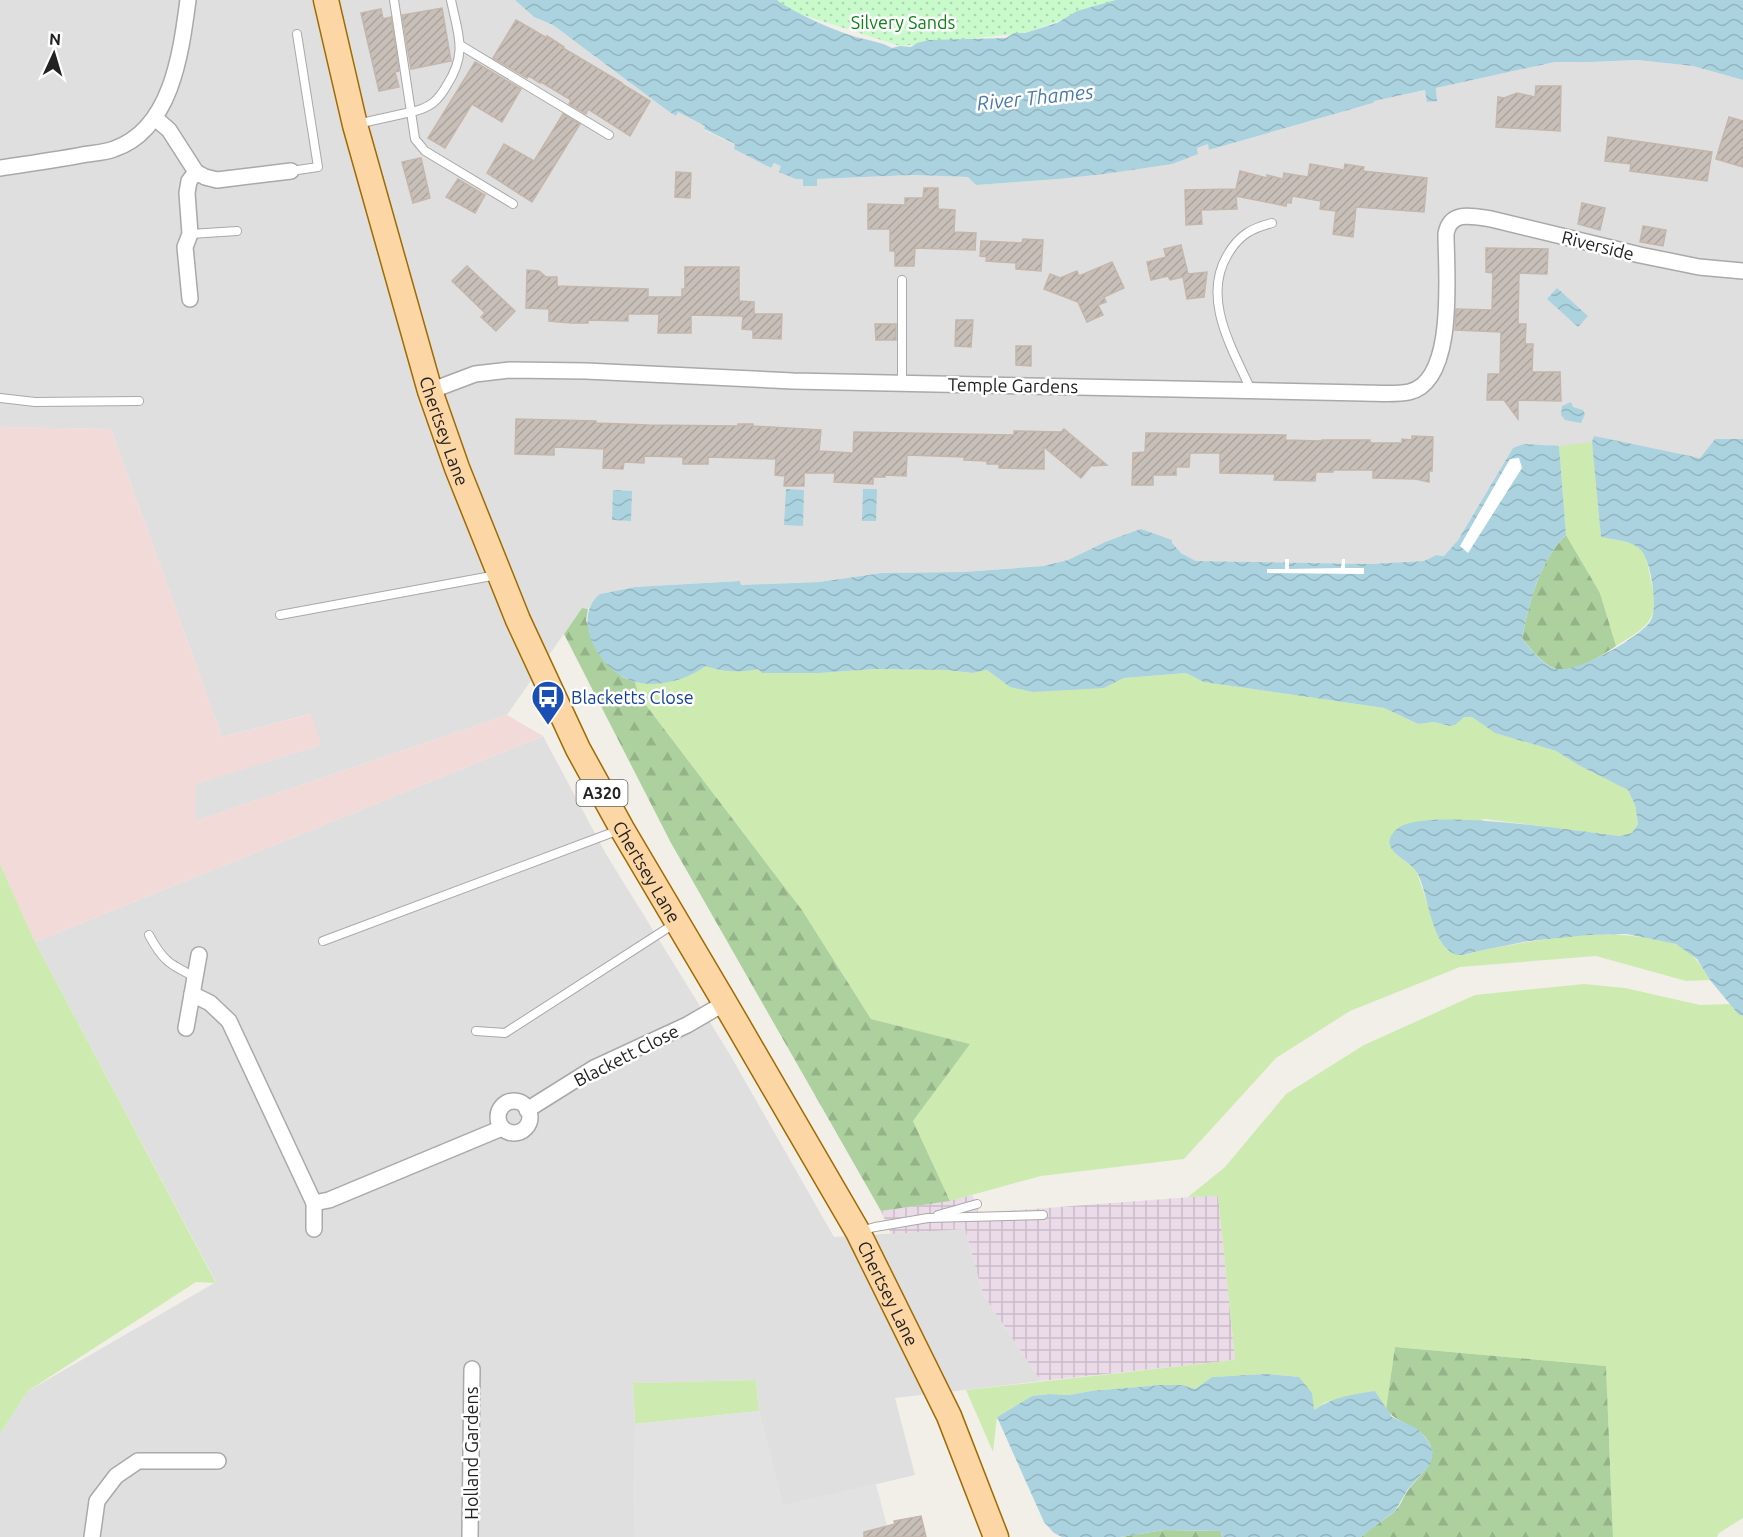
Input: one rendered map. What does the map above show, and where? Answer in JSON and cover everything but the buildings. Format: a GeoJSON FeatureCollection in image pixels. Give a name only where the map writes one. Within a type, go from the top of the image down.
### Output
{"type":"FeatureCollection","features":[{"type":"Feature","properties":{"kind":"main road","name":"Chertsey Lane"},"geometry":{"type":"LineString","coordinates":[[326,0],[356,125],[430,391],[499,575],[578,749],[622,829],[858,1232],[949,1416],[996,1537]]}},
{"type":"Feature","properties":{"kind":"street"},"geometry":{"type":"LineString","coordinates":[[0,168],[114,149],[136,137],[155,118],[169,90],[182,45],[188,0]]}},
{"type":"Feature","properties":{"kind":"street"},"geometry":{"type":"LineString","coordinates":[[155,118],[169,130],[196,172],[205,177],[217,180],[291,171]]}},
{"type":"Feature","properties":{"kind":"street"},"geometry":{"type":"LineString","coordinates":[[190,299],[186,247],[190,234],[187,193],[189,181],[196,172]]}},
{"type":"Feature","properties":{"kind":"street","name":"Riverside"},"geometry":{"type":"LineString","coordinates":[[1454,219],[1474,216],[1491,219],[1640,255],[1699,267],[1743,271]]}},
{"type":"Feature","properties":{"kind":"street","name":"Temple Gardens"},"geometry":{"type":"LineString","coordinates":[[430,391],[475,374],[510,370],[586,371],[793,381],[1410,392],[1421,386],[1437,367],[1443,349],[1446,327],[1446,234],[1448,225],[1454,219]]}},
{"type":"Feature","properties":{"kind":"street"},"geometry":{"type":"LineString","coordinates":[[186,1028],[199,955]]}},
{"type":"Feature","properties":{"kind":"street"},"geometry":{"type":"LineString","coordinates":[[192,994],[210,1003],[229,1021],[314,1203],[314,1229]]}},
{"type":"Feature","properties":{"kind":"street","name":"Blackett Close"},"geometry":{"type":"LineString","coordinates":[[314,1203],[329,1200],[502,1128],[509,1132],[520,1132],[528,1124],[530,1118],[528,1110],[594,1068],[687,1025],[725,1003]]}},
{"type":"Feature","properties":{"kind":"street"},"geometry":{"type":"LineString","coordinates":[[502,1128],[498,1115],[504,1104],[512,1101],[522,1104],[528,1110]]}},
{"type":"Feature","properties":{"kind":"street","name":"Holland Gardens"},"geometry":{"type":"LineString","coordinates":[[470,1537],[472,1369]]}},
{"type":"Feature","properties":{"kind":"street"},"geometry":{"type":"LineString","coordinates":[[92,1537],[97,1501],[116,1476],[138,1461],[219,1461]]}},
{"type":"Feature","properties":{"kind":"lane"},"geometry":{"type":"LineString","coordinates":[[394,0],[415,139],[425,151],[513,204]]}},
{"type":"Feature","properties":{"kind":"lane"},"geometry":{"type":"LineString","coordinates":[[356,125],[424,109],[438,100],[456,71],[460,57],[460,45],[451,0]]}},
{"type":"Feature","properties":{"kind":"lane"},"geometry":{"type":"LineString","coordinates":[[291,171],[318,167],[297,34]]}},
{"type":"Feature","properties":{"kind":"lane"},"geometry":{"type":"LineString","coordinates":[[460,45],[609,135]]}},
{"type":"Feature","properties":{"kind":"lane"},"geometry":{"type":"LineString","coordinates":[[1251,390],[1221,321],[1217,300],[1218,277],[1236,241],[1252,228],[1272,223]]}},
{"type":"Feature","properties":{"kind":"lane"},"geometry":{"type":"LineString","coordinates":[[190,234],[237,231]]}},
{"type":"Feature","properties":{"kind":"lane"},"geometry":{"type":"LineString","coordinates":[[902,280],[902,383]]}},
{"type":"Feature","properties":{"kind":"lane"},"geometry":{"type":"LineString","coordinates":[[0,398],[35,402],[139,401]]}},
{"type":"Feature","properties":{"kind":"lane"},"geometry":{"type":"LineString","coordinates":[[280,615],[499,575]]}},
{"type":"Feature","properties":{"kind":"lane"},"geometry":{"type":"LineString","coordinates":[[323,941],[622,829]]}},
{"type":"Feature","properties":{"kind":"lane"},"geometry":{"type":"LineString","coordinates":[[476,1032],[505,1033],[676,922]]}},
{"type":"Feature","properties":{"kind":"lane"},"geometry":{"type":"LineString","coordinates":[[149,935],[160,956],[174,967],[195,976]]}},
{"type":"Feature","properties":{"kind":"lane"},"geometry":{"type":"LineString","coordinates":[[858,1232],[928,1218],[977,1203]]}},
{"type":"Feature","properties":{"kind":"lane"},"geometry":{"type":"LineString","coordinates":[[928,1218],[1043,1215]]}},
{"type":"Feature","properties":{"kind":"shaded area"},"geometry":{"type":"Polygon","coordinates":[[[0,0],[515,0],[534,17],[553,25],[668,111],[676,115],[678,112],[705,126],[704,130],[736,145],[734,149],[771,168],[774,163],[782,166],[803,179],[803,186],[817,179],[913,175],[969,177],[976,185],[1104,174],[1198,154],[1197,148],[1208,144],[1210,150],[1373,103],[1373,101],[1426,90],[1427,102],[1437,100],[1436,88],[1555,62],[1637,60],[1693,66],[1743,80],[1743,439],[1715,439],[1700,458],[1595,437],[1601,537],[1566,535],[1559,446],[1513,448],[1458,540],[1444,556],[1436,555],[1424,561],[1370,564],[1196,561],[1181,553],[1171,543],[1105,542],[1068,560],[1042,566],[963,572],[882,573],[819,582],[741,585],[740,581],[635,587],[600,594],[588,609],[582,608],[507,715],[195,821],[195,784],[321,745],[310,714],[222,737],[111,429],[0,427],[0,0]]]}},
{"type":"Feature","properties":{"kind":"shaded area"},"geometry":{"type":"Polygon","coordinates":[[[0,427],[111,429],[222,737],[311,714],[321,745],[196,784],[195,821],[507,715],[543,736],[35,942],[0,864],[0,427]]]}},
{"type":"Feature","properties":{"kind":"shaded area"},"geometry":{"type":"Polygon","coordinates":[[[543,736],[606,854],[729,1053],[834,1237],[965,1229],[983,1294],[1041,1381],[895,1398],[915,1475],[783,1506],[759,1411],[756,1380],[633,1383],[634,1537],[0,1537],[0,1434],[28,1391],[216,1282],[35,942],[543,736]]]}},
{"type":"Feature","properties":{"kind":"shaded area"},"geometry":{"type":"Polygon","coordinates":[[[972,1195],[977,1204],[978,1213],[1218,1195],[1235,1360],[1041,1381],[983,1294],[965,1229],[891,1234],[881,1211],[949,1201],[972,1195]]]}},
{"type":"Feature","properties":{"kind":"shaded area"},"geometry":{"type":"Polygon","coordinates":[[[759,1411],[783,1505],[876,1484],[887,1526],[871,1530],[866,1537],[634,1537],[635,1424],[759,1411]]]}},
{"type":"Feature","properties":{"kind":"green space","name":"Silvery Sands"},"geometry":{"type":"Polygon","coordinates":[[[777,0],[1118,0],[1025,33],[900,46],[791,11],[777,0]]]}},
{"type":"Feature","properties":{"kind":"green space"},"geometry":{"type":"Polygon","coordinates":[[[1592,442],[1601,537],[1627,542],[1641,549],[1645,555],[1653,590],[1654,602],[1650,619],[1638,632],[1616,646],[1600,593],[1566,535],[1559,446],[1592,442]]]}},
{"type":"Feature","properties":{"kind":"green space"},"geometry":{"type":"Polygon","coordinates":[[[1566,535],[1600,593],[1616,646],[1578,667],[1561,669],[1545,663],[1522,638],[1532,597],[1542,569],[1566,535]]]}},
{"type":"Feature","properties":{"kind":"green space"},"geometry":{"type":"Polygon","coordinates":[[[582,608],[588,609],[586,621],[622,677],[635,682],[639,696],[802,910],[871,1019],[970,1044],[913,1121],[950,1201],[881,1211],[671,843],[564,634],[582,608]]]}},
{"type":"Feature","properties":{"kind":"green space"},"geometry":{"type":"Polygon","coordinates":[[[706,666],[732,671],[758,668],[763,673],[820,673],[875,669],[946,670],[971,673],[987,670],[1010,687],[1104,688],[1124,678],[1186,673],[1205,682],[1384,708],[1418,724],[1434,722],[1450,726],[1464,717],[1472,717],[1496,733],[1556,751],[1628,790],[1635,805],[1638,824],[1632,834],[1619,836],[1484,819],[1395,853],[1416,870],[1439,938],[1447,950],[1467,955],[1563,937],[1608,934],[1631,936],[1670,942],[1681,947],[1696,959],[1710,980],[1686,981],[1596,956],[1460,967],[1350,1011],[1276,1058],[1184,1159],[1041,1176],[950,1201],[913,1121],[969,1044],[871,1019],[802,910],[639,696],[635,682],[672,680],[706,666]]]}},
{"type":"Feature","properties":{"kind":"green space"},"geometry":{"type":"Polygon","coordinates":[[[0,864],[35,942],[216,1283],[196,1282],[28,1391],[0,1434],[0,864]]]}},
{"type":"Feature","properties":{"kind":"green space"},"geometry":{"type":"Polygon","coordinates":[[[1584,984],[1625,988],[1700,1005],[1730,1004],[1739,1015],[1743,1016],[1743,1518],[1719,1533],[1717,1537],[1613,1537],[1606,1366],[1395,1347],[1386,1409],[1375,1391],[1326,1402],[1314,1410],[1299,1377],[1266,1374],[1212,1377],[1195,1389],[1182,1385],[1160,1385],[1069,1395],[1050,1394],[1032,1396],[997,1417],[993,1452],[966,1390],[1235,1360],[1218,1196],[1188,1197],[1225,1167],[1286,1094],[1364,1045],[1475,995],[1584,984]]]}},
{"type":"Feature","properties":{"kind":"green space"},"geometry":{"type":"Polygon","coordinates":[[[1395,1347],[1606,1366],[1613,1537],[1361,1537],[1396,1510],[1431,1459],[1430,1446],[1422,1433],[1390,1414],[1386,1409],[1395,1347]]]}},
{"type":"Feature","properties":{"kind":"green space"},"geometry":{"type":"Polygon","coordinates":[[[756,1380],[759,1411],[635,1424],[633,1383],[756,1380]]]}},
{"type":"Feature","properties":{"kind":"green space"},"geometry":{"type":"Polygon","coordinates":[[[1164,1530],[1221,1531],[1222,1537],[1120,1537],[1164,1530]]]}},
{"type":"Feature","properties":{"kind":"water","name":"River Thames"},"geometry":{"type":"Polygon","coordinates":[[[515,0],[777,0],[829,27],[892,48],[911,47],[929,40],[1006,38],[1014,33],[1025,33],[1057,23],[1077,11],[1116,0],[1743,0],[1743,80],[1693,66],[1637,60],[1555,62],[1436,88],[1437,101],[1427,102],[1425,90],[1374,101],[1209,150],[1208,144],[1197,148],[1198,154],[1172,164],[1059,179],[976,185],[968,177],[913,175],[817,179],[817,186],[803,186],[803,179],[796,179],[779,172],[781,166],[774,163],[771,168],[734,149],[735,144],[704,129],[705,126],[678,112],[676,116],[668,111],[553,25],[534,17],[515,0]]]}},
{"type":"Feature","properties":{"kind":"water"},"geometry":{"type":"Polygon","coordinates":[[[1557,288],[1588,316],[1578,327],[1547,299],[1557,288]]]}},
{"type":"Feature","properties":{"kind":"water"},"geometry":{"type":"Polygon","coordinates":[[[1571,402],[1573,407],[1583,410],[1585,414],[1581,423],[1565,420],[1561,415],[1562,406],[1571,402]]]}},
{"type":"Feature","properties":{"kind":"water"},"geometry":{"type":"Polygon","coordinates":[[[1594,436],[1700,458],[1715,439],[1743,439],[1743,1016],[1739,1015],[1710,980],[1697,959],[1676,944],[1627,934],[1589,935],[1529,941],[1460,955],[1449,951],[1434,927],[1416,871],[1391,848],[1389,842],[1397,829],[1412,823],[1468,820],[1504,822],[1619,836],[1632,833],[1638,824],[1635,805],[1628,790],[1556,751],[1495,733],[1472,717],[1464,717],[1455,725],[1450,726],[1434,722],[1418,724],[1384,708],[1204,682],[1186,673],[1124,678],[1104,688],[1033,692],[1010,687],[987,670],[972,673],[946,670],[875,669],[820,673],[762,673],[758,669],[732,671],[706,666],[697,672],[666,683],[644,683],[623,677],[604,661],[596,651],[588,627],[588,615],[592,604],[600,594],[635,587],[740,581],[741,585],[819,582],[882,573],[963,572],[1043,566],[1068,560],[1105,542],[1141,529],[1172,540],[1181,553],[1196,561],[1370,564],[1424,561],[1436,555],[1444,556],[1458,540],[1513,448],[1524,444],[1559,446],[1566,535],[1542,569],[1532,597],[1522,638],[1546,664],[1556,669],[1565,669],[1578,666],[1607,653],[1635,636],[1651,620],[1653,613],[1652,583],[1644,554],[1632,544],[1601,537],[1592,442],[1594,436]]]}},
{"type":"Feature","properties":{"kind":"water"},"geometry":{"type":"Polygon","coordinates":[[[786,489],[804,490],[803,526],[784,525],[786,489]]]}},
{"type":"Feature","properties":{"kind":"water"},"geometry":{"type":"Polygon","coordinates":[[[863,489],[877,489],[876,521],[862,521],[863,489]]]}},
{"type":"Feature","properties":{"kind":"water"},"geometry":{"type":"Polygon","coordinates":[[[613,490],[632,491],[631,521],[612,520],[613,490]]]}},
{"type":"Feature","properties":{"kind":"water"},"geometry":{"type":"Polygon","coordinates":[[[1266,1374],[1299,1377],[1312,1393],[1314,1410],[1336,1399],[1375,1391],[1392,1417],[1418,1429],[1428,1441],[1433,1452],[1430,1465],[1408,1489],[1395,1511],[1361,1537],[1222,1537],[1221,1531],[1164,1530],[1120,1537],[1062,1537],[1054,1533],[1044,1522],[997,1417],[1032,1396],[1069,1395],[1160,1385],[1182,1385],[1195,1389],[1212,1377],[1266,1374]]]}},
{"type":"Feature","properties":{"kind":"pier"},"geometry":{"type":"Polygon","coordinates":[[[1519,458],[1522,468],[1468,553],[1460,546],[1510,459],[1519,458]]]}},
{"type":"Feature","properties":{"kind":"pier"},"geometry":{"type":"Polygon","coordinates":[[[1285,559],[1289,559],[1289,569],[1341,568],[1342,559],[1345,559],[1345,568],[1364,568],[1364,574],[1267,573],[1267,569],[1285,569],[1285,559]]]}},
{"type":"Feature","properties":{"kind":"place","name":"Blacketts Close"},"geometry":{"type":"Point","coordinates":[548,726]}}]}
